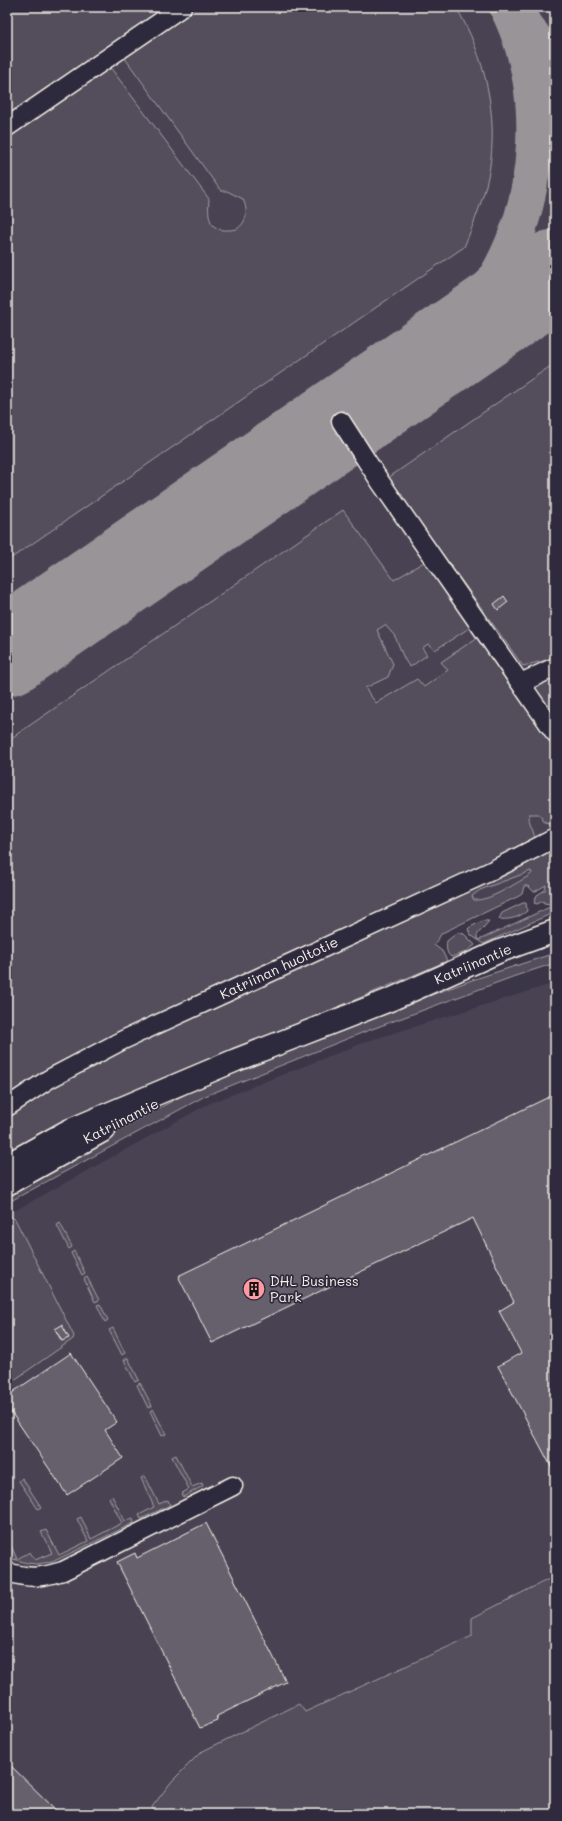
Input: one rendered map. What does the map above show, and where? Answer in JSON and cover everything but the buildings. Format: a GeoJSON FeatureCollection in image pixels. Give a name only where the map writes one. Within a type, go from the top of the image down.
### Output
{"type":"FeatureCollection","features":[{"type":"Feature","properties":{"kind":"main road","name":"Katriinantie"},"geometry":{"type":"LineString","coordinates":[[7,1165],[68,1131],[236,1060],[392,999],[500,951],[555,931]]}},
{"type":"Feature","properties":{"kind":"main road","name":"Katriinantie"},"geometry":{"type":"LineString","coordinates":[[392,999],[555,947]]}},
{"type":"Feature","properties":{"kind":"main road","name":"Katriinantie"},"geometry":{"type":"LineString","coordinates":[[7,1184],[80,1142],[236,1060]]}},
{"type":"Feature","properties":{"kind":"lane"},"geometry":{"type":"LineString","coordinates":[[7,127],[182,7]]}},
{"type":"Feature","properties":{"kind":"lane"},"geometry":{"type":"LineString","coordinates":[[341,422],[381,483],[555,732]]}},
{"type":"Feature","properties":{"kind":"lane"},"geometry":{"type":"LineString","coordinates":[[520,683],[555,667]]}},
{"type":"Feature","properties":{"kind":"lane","name":"Katriinan huoltotie"},"geometry":{"type":"LineString","coordinates":[[7,1107],[49,1079],[123,1040],[490,872],[555,838]]}},
{"type":"Feature","properties":{"kind":"lane"},"geometry":{"type":"LineString","coordinates":[[7,1572],[28,1577],[42,1577],[63,1571],[234,1486]]}},
{"type":"Feature","properties":{"kind":"shaded area"},"geometry":{"type":"Polygon","coordinates":[[[7,7],[555,7],[555,862],[484,907],[7,1128],[7,7]]]}},
{"type":"Feature","properties":{"kind":"shaded area"},"geometry":{"type":"Polygon","coordinates":[[[7,7],[172,7],[7,121],[7,7]]]}},
{"type":"Feature","properties":{"kind":"shaded area"},"geometry":{"type":"Polygon","coordinates":[[[196,7],[456,7],[475,45],[482,66],[491,108],[492,151],[487,182],[478,210],[464,247],[7,561],[7,137],[110,67],[209,199],[209,214],[212,224],[221,230],[237,229],[241,226],[246,216],[246,208],[243,199],[227,191],[221,191],[124,57],[196,7]]]}},
{"type":"Feature","properties":{"kind":"shaded area"},"geometry":{"type":"Polygon","coordinates":[[[555,363],[555,656],[550,659],[523,666],[388,478],[555,363]]]}},
{"type":"Feature","properties":{"kind":"shaded area"},"geometry":{"type":"Polygon","coordinates":[[[343,510],[394,580],[429,559],[474,625],[435,650],[428,644],[422,648],[427,655],[410,667],[405,660],[394,635],[385,625],[377,630],[393,664],[388,677],[365,688],[376,703],[417,679],[424,687],[448,670],[441,662],[481,635],[555,742],[555,825],[545,823],[539,814],[529,814],[529,822],[535,839],[534,843],[50,1067],[7,1096],[7,741],[343,510]]]}},
{"type":"Feature","properties":{"kind":"shaded area"},"geometry":{"type":"Polygon","coordinates":[[[555,674],[555,718],[535,688],[555,674]]]}},
{"type":"Feature","properties":{"kind":"shaded area"},"geometry":{"type":"Polygon","coordinates":[[[555,849],[555,912],[483,944],[471,935],[468,929],[483,921],[489,921],[477,935],[479,940],[550,907],[551,904],[544,903],[543,901],[537,904],[534,903],[537,895],[545,890],[546,885],[534,892],[528,886],[524,886],[522,894],[519,896],[442,933],[434,945],[442,951],[447,961],[288,1028],[7,1157],[7,1116],[49,1087],[88,1066],[203,1011],[510,873],[555,849]],[[531,871],[480,890],[472,896],[474,900],[487,898],[532,873],[531,871]]]}},
{"type":"Feature","properties":{"kind":"shaded area"},"geometry":{"type":"Polygon","coordinates":[[[526,903],[527,911],[524,913],[514,918],[499,919],[502,913],[526,903]]]}},
{"type":"Feature","properties":{"kind":"shaded area"},"geometry":{"type":"Polygon","coordinates":[[[457,933],[464,934],[475,945],[466,952],[451,957],[447,950],[447,941],[457,933]]]}},
{"type":"Feature","properties":{"kind":"shaded area"},"geometry":{"type":"Polygon","coordinates":[[[555,953],[555,963],[515,976],[364,1032],[205,1096],[7,1203],[7,1192],[195,1089],[361,1021],[472,980],[555,953]]]}},
{"type":"Feature","properties":{"kind":"shaded area"},"geometry":{"type":"Polygon","coordinates":[[[555,983],[555,1576],[473,1618],[472,1635],[305,1712],[299,1704],[172,1781],[152,1807],[154,1814],[7,1814],[7,1215],[208,1104],[368,1041],[555,983]]]}},
{"type":"Feature","properties":{"kind":"shaded area"},"geometry":{"type":"Polygon","coordinates":[[[7,1216],[15,1219],[74,1336],[73,1339],[7,1385],[7,1216]],[[62,1326],[55,1329],[61,1341],[68,1338],[62,1326]]]}},
{"type":"Feature","properties":{"kind":"shaded area"},"geometry":{"type":"Polygon","coordinates":[[[60,1223],[72,1247],[69,1249],[57,1225],[60,1223]]]}},
{"type":"Feature","properties":{"kind":"shaded area"},"geometry":{"type":"Polygon","coordinates":[[[74,1251],[85,1273],[82,1275],[71,1253],[74,1251]]]}},
{"type":"Feature","properties":{"kind":"shaded area"},"geometry":{"type":"Polygon","coordinates":[[[87,1277],[99,1300],[95,1302],[84,1279],[87,1277]]]}},
{"type":"Feature","properties":{"kind":"shaded area"},"geometry":{"type":"Polygon","coordinates":[[[100,1304],[108,1320],[105,1322],[97,1305],[100,1304]]]}},
{"type":"Feature","properties":{"kind":"shaded area"},"geometry":{"type":"Polygon","coordinates":[[[113,1328],[125,1353],[122,1355],[109,1330],[113,1328]]]}},
{"type":"Feature","properties":{"kind":"shaded area"},"geometry":{"type":"Polygon","coordinates":[[[128,1358],[139,1380],[135,1382],[124,1360],[128,1358]]]}},
{"type":"Feature","properties":{"kind":"shaded area"},"geometry":{"type":"Polygon","coordinates":[[[140,1383],[152,1406],[148,1408],[137,1385],[140,1383]]]}},
{"type":"Feature","properties":{"kind":"shaded area"},"geometry":{"type":"Polygon","coordinates":[[[153,1409],[166,1434],[162,1436],[150,1411],[153,1409]]]}},
{"type":"Feature","properties":{"kind":"shaded area"},"geometry":{"type":"Polygon","coordinates":[[[176,1455],[192,1487],[202,1483],[203,1486],[183,1497],[181,1494],[189,1489],[172,1457],[176,1455]]]}},
{"type":"Feature","properties":{"kind":"shaded area"},"geometry":{"type":"Polygon","coordinates":[[[145,1476],[159,1504],[168,1500],[170,1505],[141,1519],[139,1515],[154,1507],[141,1478],[145,1476]]]}},
{"type":"Feature","properties":{"kind":"shaded area"},"geometry":{"type":"Polygon","coordinates":[[[22,1478],[41,1507],[38,1509],[19,1481],[22,1478]]]}},
{"type":"Feature","properties":{"kind":"shaded area"},"geometry":{"type":"Polygon","coordinates":[[[112,1496],[125,1521],[133,1518],[134,1523],[52,1562],[36,1564],[27,1563],[7,1557],[8,1539],[17,1559],[30,1552],[35,1560],[52,1553],[41,1532],[46,1530],[59,1555],[88,1541],[77,1519],[81,1517],[91,1539],[122,1523],[109,1498],[112,1496]]]}},
{"type":"Feature","properties":{"kind":"shaded area"},"geometry":{"type":"Polygon","coordinates":[[[555,1576],[555,1814],[154,1814],[152,1807],[172,1781],[201,1752],[299,1704],[305,1712],[472,1636],[472,1618],[555,1576]]]}},
{"type":"Feature","properties":{"kind":"taxiway"},"geometry":{"type":"LineString","coordinates":[[413,372],[478,305],[495,279],[511,248],[522,215],[530,180],[534,144],[534,109],[529,73],[520,39],[507,7]]}},
{"type":"Feature","properties":{"kind":"taxiway"},"geometry":{"type":"LineString","coordinates":[[525,25],[555,68]]}},
{"type":"Feature","properties":{"kind":"runway"},"geometry":{"type":"LineString","coordinates":[[7,651],[555,274]]}},
{"type":"Feature","properties":{"kind":"place","name":"DHL Business Park"},"geometry":{"type":"Point","coordinates":[254,1289]}}]}
